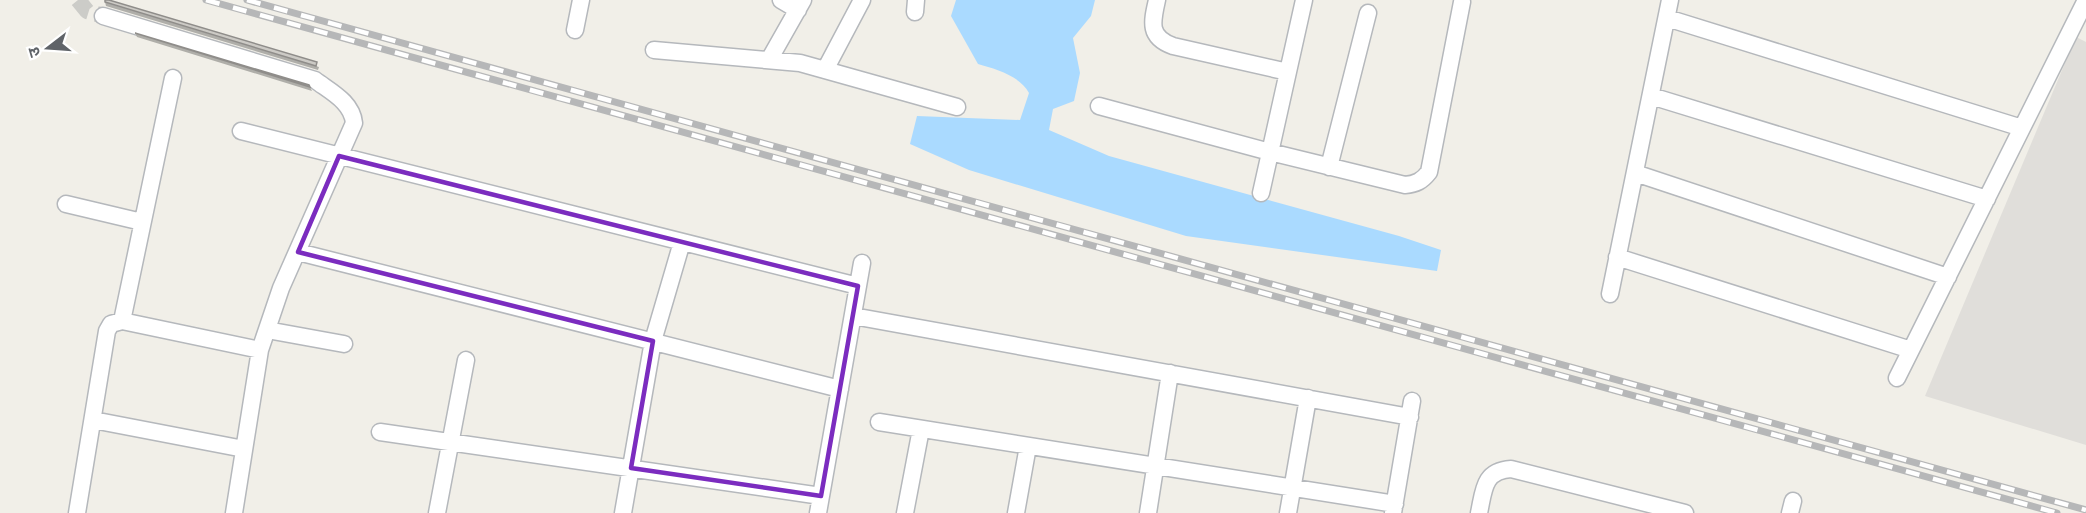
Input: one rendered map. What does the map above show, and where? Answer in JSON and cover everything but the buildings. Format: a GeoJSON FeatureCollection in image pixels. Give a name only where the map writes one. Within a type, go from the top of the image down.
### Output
{"type":"FeatureCollection","features":[{"type":"Feature","properties":{"kind":"street"},"geometry":{"type":"LineString","coordinates":[[575,30],[581,0]]}},
{"type":"Feature","properties":{"kind":"street"},"geometry":{"type":"LineString","coordinates":[[769,60],[800,5],[781,0]]}},
{"type":"Feature","properties":{"kind":"street"},"geometry":{"type":"LineString","coordinates":[[825,70],[862,0]]}},
{"type":"Feature","properties":{"kind":"street"},"geometry":{"type":"LineString","coordinates":[[1157,0],[1153,18],[1154,32],[1162,42],[1288,72]]}},
{"type":"Feature","properties":{"kind":"street"},"geometry":{"type":"LineString","coordinates":[[1262,193],[1304,0]]}},
{"type":"Feature","properties":{"kind":"street"},"geometry":{"type":"LineString","coordinates":[[1610,294],[1670,0]]}},
{"type":"Feature","properties":{"kind":"street"},"geometry":{"type":"LineString","coordinates":[[1897,378],[2086,0]]}},
{"type":"Feature","properties":{"kind":"street"},"geometry":{"type":"LineString","coordinates":[[1099,106],[1329,167],[1405,185],[1415,184],[1430,172],[1462,2]]}},
{"type":"Feature","properties":{"kind":"street"},"geometry":{"type":"LineString","coordinates":[[1329,167],[1368,13]]}},
{"type":"Feature","properties":{"kind":"street"},"geometry":{"type":"LineString","coordinates":[[103,16],[315,80],[344,102],[353,113],[354,123],[281,288],[260,350],[234,513]]}},
{"type":"Feature","properties":{"kind":"street"},"geometry":{"type":"LineString","coordinates":[[1667,18],[2022,128]]}},
{"type":"Feature","properties":{"kind":"street"},"geometry":{"type":"LineString","coordinates":[[654,50],[800,63],[957,107]]}},
{"type":"Feature","properties":{"kind":"street"},"geometry":{"type":"LineString","coordinates":[[122,321],[173,78]]}},
{"type":"Feature","properties":{"kind":"street"},"geometry":{"type":"LineString","coordinates":[[1650,96],[1987,199]]}},
{"type":"Feature","properties":{"kind":"street"},"geometry":{"type":"LineString","coordinates":[[241,131],[858,286]]}},
{"type":"Feature","properties":{"kind":"street"},"geometry":{"type":"LineString","coordinates":[[1635,172],[1948,277]]}},
{"type":"Feature","properties":{"kind":"street"},"geometry":{"type":"LineString","coordinates":[[66,204],[142,222]]}},
{"type":"Feature","properties":{"kind":"street"},"geometry":{"type":"LineString","coordinates":[[623,513],[653,341],[682,242]]}},
{"type":"Feature","properties":{"kind":"street"},"geometry":{"type":"LineString","coordinates":[[298,252],[840,389]]}},
{"type":"Feature","properties":{"kind":"street"},"geometry":{"type":"LineString","coordinates":[[1617,257],[1911,350]]}},
{"type":"Feature","properties":{"kind":"street"},"geometry":{"type":"LineString","coordinates":[[818,513],[862,263]]}},
{"type":"Feature","properties":{"kind":"street"},"geometry":{"type":"LineString","coordinates":[[853,316],[1308,398],[1411,409],[1394,508],[1292,488],[879,422]]}},
{"type":"Feature","properties":{"kind":"street"},"geometry":{"type":"LineString","coordinates":[[77,513],[107,331],[111,324],[122,321],[260,350]]}},
{"type":"Feature","properties":{"kind":"street"},"geometry":{"type":"LineString","coordinates":[[267,330],[344,344]]}},
{"type":"Feature","properties":{"kind":"street"},"geometry":{"type":"LineString","coordinates":[[437,513],[466,360]]}},
{"type":"Feature","properties":{"kind":"street"},"geometry":{"type":"LineString","coordinates":[[1148,513],[1170,373]]}},
{"type":"Feature","properties":{"kind":"street"},"geometry":{"type":"LineString","coordinates":[[1288,513],[1308,398]]}},
{"type":"Feature","properties":{"kind":"street"},"geometry":{"type":"LineString","coordinates":[[93,420],[244,449]]}},
{"type":"Feature","properties":{"kind":"street"},"geometry":{"type":"LineString","coordinates":[[905,513],[921,429]]}},
{"type":"Feature","properties":{"kind":"street"},"geometry":{"type":"LineString","coordinates":[[380,432],[821,496]]}},
{"type":"Feature","properties":{"kind":"street"},"geometry":{"type":"LineString","coordinates":[[1016,513],[1028,446]]}},
{"type":"Feature","properties":{"kind":"street"},"geometry":{"type":"LineString","coordinates":[[1479,513],[1484,487],[1491,474],[1511,469],[1653,509],[1685,513]]}},
{"type":"Feature","properties":{"kind":"highlighted area"},"geometry":{"type":"Polygon","coordinates":[[[339,156],[858,286],[821,496],[631,468],[653,341],[298,252],[339,156]]]}},
{"type":"Feature","properties":{"kind":"shaded area"},"geometry":{"type":"Polygon","coordinates":[[[2076,37],[2086,42],[2086,445],[1925,396],[2076,37]]]}},
{"type":"Feature","properties":{"kind":"water"},"geometry":{"type":"Polygon","coordinates":[[[956,0],[1095,0],[1091,16],[1073,38],[1080,73],[1074,101],[1053,109],[1049,130],[1109,156],[1399,236],[1441,250],[1437,271],[1186,236],[969,170],[910,144],[917,116],[1020,120],[1029,93],[1014,78],[978,64],[951,16],[956,0]]]}},
{"type":"Feature","properties":{"kind":"tunnel"},"geometry":{"type":"LineString","coordinates":[[78,0],[87,11],[103,16]]}},
{"type":"Feature","properties":{"kind":"railway"},"geometry":{"type":"LineString","coordinates":[[206,0],[2057,513]]}},
{"type":"Feature","properties":{"kind":"railway"},"geometry":{"type":"LineString","coordinates":[[247,0],[2086,510]]}}]}
